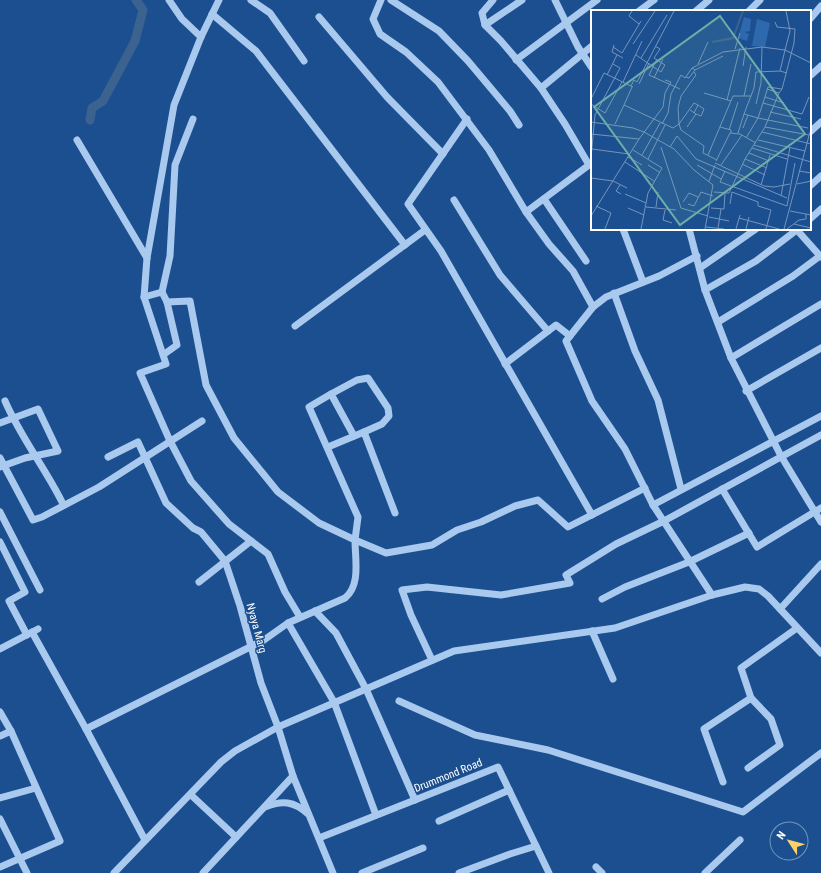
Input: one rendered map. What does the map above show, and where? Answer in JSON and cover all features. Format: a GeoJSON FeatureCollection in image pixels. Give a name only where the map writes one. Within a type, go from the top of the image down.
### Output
{"type":"FeatureCollection","features":[{"type":"Feature","properties":{"kind":"street"},"geometry":{"type":"LineString","coordinates":[[169,0],[182,19],[201,37]]}},
{"type":"Feature","properties":{"kind":"street"},"geometry":{"type":"LineString","coordinates":[[219,0],[201,37],[174,105],[147,258],[144,297],[166,364],[140,373],[170,441],[191,481],[229,524],[268,554],[285,592],[300,617]]}},
{"type":"Feature","properties":{"kind":"street"},"geometry":{"type":"LineString","coordinates":[[251,0],[270,13],[304,61]]}},
{"type":"Feature","properties":{"kind":"street"},"geometry":{"type":"LineString","coordinates":[[381,0],[373,19],[380,34],[406,52],[438,82],[467,119],[489,150],[526,212],[549,244],[573,271],[593,307]]}},
{"type":"Feature","properties":{"kind":"street"},"geometry":{"type":"LineString","coordinates":[[391,0],[439,31],[468,61],[510,111],[519,125]]}},
{"type":"Feature","properties":{"kind":"street"},"geometry":{"type":"LineString","coordinates":[[493,0],[482,13],[485,25],[501,41],[541,88],[591,165],[526,212]]}},
{"type":"Feature","properties":{"kind":"street"},"geometry":{"type":"LineString","coordinates":[[485,25],[522,0]]}},
{"type":"Feature","properties":{"kind":"street"},"geometry":{"type":"LineString","coordinates":[[555,0],[582,53],[591,66]]}},
{"type":"Feature","properties":{"kind":"street"},"geometry":{"type":"LineString","coordinates":[[516,60],[597,0]]}},
{"type":"Feature","properties":{"kind":"street"},"geometry":{"type":"LineString","coordinates":[[640,10],[654,0]]}},
{"type":"Feature","properties":{"kind":"street"},"geometry":{"type":"LineString","coordinates":[[697,10],[709,0]]}},
{"type":"Feature","properties":{"kind":"street"},"geometry":{"type":"LineString","coordinates":[[750,10],[760,0]]}},
{"type":"Feature","properties":{"kind":"street"},"geometry":{"type":"LineString","coordinates":[[811,18],[821,6]]}},
{"type":"Feature","properties":{"kind":"street"},"geometry":{"type":"LineString","coordinates":[[212,14],[256,51],[405,245]]}},
{"type":"Feature","properties":{"kind":"street"},"geometry":{"type":"LineString","coordinates":[[319,17],[387,97],[443,154]]}},
{"type":"Feature","properties":{"kind":"street"},"geometry":{"type":"LineString","coordinates":[[541,88],[591,47]]}},
{"type":"Feature","properties":{"kind":"street"},"geometry":{"type":"LineString","coordinates":[[811,75],[821,66]]}},
{"type":"Feature","properties":{"kind":"street"},"geometry":{"type":"LineString","coordinates":[[163,355],[177,345],[167,302],[162,292],[170,256],[176,165],[193,119]]}},
{"type":"Feature","properties":{"kind":"street"},"geometry":{"type":"LineString","coordinates":[[467,119],[408,204],[441,251],[592,515]]}},
{"type":"Feature","properties":{"kind":"street"},"geometry":{"type":"LineString","coordinates":[[811,131],[821,122]]}},
{"type":"Feature","properties":{"kind":"street"},"geometry":{"type":"LineString","coordinates":[[77,140],[147,258]]}},
{"type":"Feature","properties":{"kind":"street"},"geometry":{"type":"LineString","coordinates":[[811,185],[821,176]]}},
{"type":"Feature","properties":{"kind":"street"},"geometry":{"type":"LineString","coordinates":[[544,199],[586,261]]}},
{"type":"Feature","properties":{"kind":"street"},"geometry":{"type":"LineString","coordinates":[[454,200],[500,275],[548,331]]}},
{"type":"Feature","properties":{"kind":"street"},"geometry":{"type":"LineString","coordinates":[[811,218],[821,209]]}},
{"type":"Feature","properties":{"kind":"street"},"geometry":{"type":"LineString","coordinates":[[296,326],[425,230]]}},
{"type":"Feature","properties":{"kind":"street"},"geometry":{"type":"LineString","coordinates":[[623,230],[643,282]]}},
{"type":"Feature","properties":{"kind":"street"},"geometry":{"type":"LineString","coordinates":[[692,230],[705,290],[731,358],[746,391],[774,440],[781,456],[821,522]]}},
{"type":"Feature","properties":{"kind":"street"},"geometry":{"type":"LineString","coordinates":[[700,268],[755,230]]}},
{"type":"Feature","properties":{"kind":"street"},"geometry":{"type":"LineString","coordinates":[[705,290],[756,261],[797,230]]}},
{"type":"Feature","properties":{"kind":"street"},"geometry":{"type":"LineString","coordinates":[[718,322],[793,276],[820,257],[799,230]]}},
{"type":"Feature","properties":{"kind":"street"},"geometry":{"type":"LineString","coordinates":[[697,256],[659,276],[606,297],[593,307],[566,341],[592,401],[625,449],[653,505],[712,595]]}},
{"type":"Feature","properties":{"kind":"street"},"geometry":{"type":"LineString","coordinates":[[144,297],[162,292]]}},
{"type":"Feature","properties":{"kind":"street"},"geometry":{"type":"LineString","coordinates":[[614,293],[635,351],[658,400],[681,490]]}},
{"type":"Feature","properties":{"kind":"street"},"geometry":{"type":"LineString","coordinates":[[167,302],[190,301],[206,385],[234,438],[278,492],[318,523],[386,553],[432,544],[457,530],[481,522],[516,506],[538,500],[568,527],[645,488]]}},
{"type":"Feature","properties":{"kind":"street"},"geometry":{"type":"LineString","coordinates":[[731,358],[821,304]]}},
{"type":"Feature","properties":{"kind":"street"},"geometry":{"type":"LineString","coordinates":[[505,364],[556,325],[570,336]]}},
{"type":"Feature","properties":{"kind":"street"},"geometry":{"type":"LineString","coordinates":[[746,391],[821,348]]}},
{"type":"Feature","properties":{"kind":"street"},"geometry":{"type":"LineString","coordinates":[[86,729],[264,640],[288,623],[345,598],[351,593],[355,584],[355,540],[358,517],[309,407],[357,380],[368,378],[388,408],[389,416],[382,424],[328,447]]}},
{"type":"Feature","properties":{"kind":"street"},"geometry":{"type":"LineString","coordinates":[[330,394],[354,436]]}},
{"type":"Feature","properties":{"kind":"street"},"geometry":{"type":"LineString","coordinates":[[5,401],[12,418],[54,484],[64,504]]}},
{"type":"Feature","properties":{"kind":"street"},"geometry":{"type":"LineString","coordinates":[[0,423],[38,409],[58,451],[36,457],[25,458],[1,466]]}},
{"type":"Feature","properties":{"kind":"street"},"geometry":{"type":"LineString","coordinates":[[653,505],[821,416]]}},
{"type":"Feature","properties":{"kind":"street"},"geometry":{"type":"LineString","coordinates":[[0,458],[1,466],[33,520],[42,517],[64,504],[99,487],[145,459],[202,421]]}},
{"type":"Feature","properties":{"kind":"street"},"geometry":{"type":"LineString","coordinates":[[364,432],[395,513]]}},
{"type":"Feature","properties":{"kind":"street"},"geometry":{"type":"LineString","coordinates":[[432,660],[402,590],[427,587],[501,595],[570,583],[566,575],[616,544],[664,521],[821,435]]}},
{"type":"Feature","properties":{"kind":"street","name":"Nyaya Marg"},"geometry":{"type":"LineString","coordinates":[[108,457],[138,442],[166,503],[193,528],[201,532],[225,561],[240,606],[261,683],[278,727],[293,776],[332,870]]}},
{"type":"Feature","properties":{"kind":"street"},"geometry":{"type":"LineString","coordinates":[[722,489],[757,547],[821,508]]}},
{"type":"Feature","properties":{"kind":"street"},"geometry":{"type":"LineString","coordinates":[[0,512],[40,590]]}},
{"type":"Feature","properties":{"kind":"street"},"geometry":{"type":"LineString","coordinates":[[602,599],[625,587],[689,562],[749,533]]}},
{"type":"Feature","properties":{"kind":"street"},"geometry":{"type":"LineString","coordinates":[[199,582],[251,541]]}},
{"type":"Feature","properties":{"kind":"street"},"geometry":{"type":"LineString","coordinates":[[0,542],[26,592],[9,601],[32,632],[145,840]]}},
{"type":"Feature","properties":{"kind":"street"},"geometry":{"type":"LineString","coordinates":[[780,609],[821,564]]}},
{"type":"Feature","properties":{"kind":"street"},"geometry":{"type":"LineString","coordinates":[[114,873],[191,795],[221,762],[235,751],[278,727],[454,650],[615,628],[712,595],[745,587],[759,590],[768,596],[821,654]]}},
{"type":"Feature","properties":{"kind":"street"},"geometry":{"type":"LineString","coordinates":[[315,611],[336,633],[366,689],[415,800]]}},
{"type":"Feature","properties":{"kind":"street"},"geometry":{"type":"LineString","coordinates":[[288,623],[334,702],[376,815]]}},
{"type":"Feature","properties":{"kind":"street"},"geometry":{"type":"LineString","coordinates":[[748,768],[780,745],[772,719],[751,698],[741,668],[797,628]]}},
{"type":"Feature","properties":{"kind":"street"},"geometry":{"type":"LineString","coordinates":[[592,631],[613,679]]}},
{"type":"Feature","properties":{"kind":"street"},"geometry":{"type":"LineString","coordinates":[[0,649],[32,632]]}},
{"type":"Feature","properties":{"kind":"street"},"geometry":{"type":"LineString","coordinates":[[723,782],[704,729],[751,698]]}},
{"type":"Feature","properties":{"kind":"street"},"geometry":{"type":"LineString","coordinates":[[399,701],[475,735],[548,750],[743,812],[821,753]]}},
{"type":"Feature","properties":{"kind":"street"},"geometry":{"type":"LineString","coordinates":[[0,712],[11,731],[60,841],[0,867]]}},
{"type":"Feature","properties":{"kind":"street"},"geometry":{"type":"LineString","coordinates":[[0,736],[11,731]]}},
{"type":"Feature","properties":{"kind":"street","name":"Drummond Road"},"geometry":{"type":"LineString","coordinates":[[319,838],[498,767],[549,873]]}},
{"type":"Feature","properties":{"kind":"street"},"geometry":{"type":"LineString","coordinates":[[203,873],[293,776]]}},
{"type":"Feature","properties":{"kind":"street"},"geometry":{"type":"LineString","coordinates":[[0,798],[36,788]]}},
{"type":"Feature","properties":{"kind":"street"},"geometry":{"type":"LineString","coordinates":[[439,821],[509,790]]}},
{"type":"Feature","properties":{"kind":"street"},"geometry":{"type":"LineString","coordinates":[[191,795],[236,837]]}},
{"type":"Feature","properties":{"kind":"street"},"geometry":{"type":"LineString","coordinates":[[263,808],[279,802],[287,802],[302,809],[310,816]]}},
{"type":"Feature","properties":{"kind":"street"},"geometry":{"type":"LineString","coordinates":[[0,819],[27,873]]}},
{"type":"Feature","properties":{"kind":"street"},"geometry":{"type":"LineString","coordinates":[[705,873],[740,840]]}},
{"type":"Feature","properties":{"kind":"street"},"geometry":{"type":"LineString","coordinates":[[459,873],[536,846]]}},
{"type":"Feature","properties":{"kind":"street"},"geometry":{"type":"LineString","coordinates":[[362,873],[423,848]]}},
{"type":"Feature","properties":{"kind":"street"},"geometry":{"type":"LineString","coordinates":[[596,867],[602,873]]}},
{"type":"Feature","properties":{"kind":"street"},"geometry":{"type":"LineString","coordinates":[[325,873],[332,870]]}},
{"type":"Feature","properties":{"kind":"waterway"},"geometry":{"type":"LineString","coordinates":[[90,120],[92,108],[103,101],[135,41],[143,10],[136,0]]}}]}
